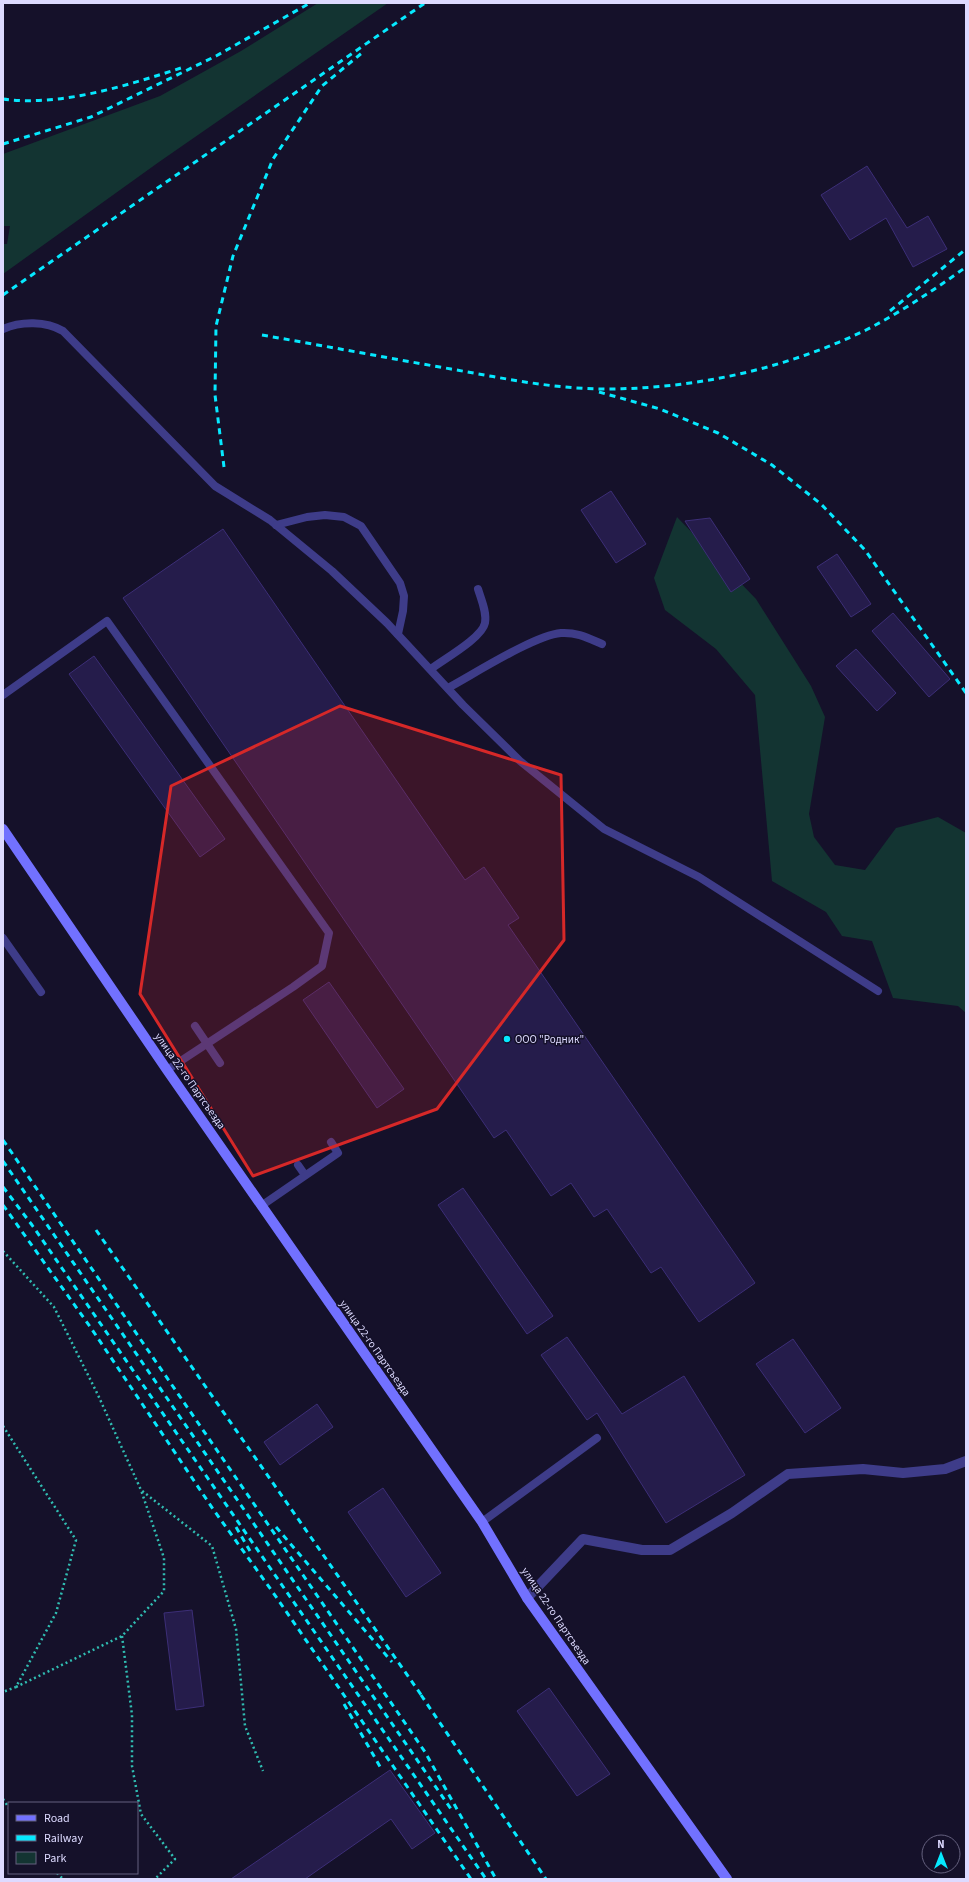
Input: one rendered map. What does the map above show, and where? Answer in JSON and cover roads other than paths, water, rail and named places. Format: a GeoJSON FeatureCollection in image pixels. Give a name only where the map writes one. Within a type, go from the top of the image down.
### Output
{"type":"FeatureCollection","features":[{"type":"Feature","properties":{"kind":"street","name":"улица 22-го Партсъезда"},"geometry":{"type":"LineString","coordinates":[[3,829],[261,1206],[482,1522],[527,1598],[727,1879]]}},
{"type":"Feature","properties":{"kind":"street"},"geometry":{"type":"LineString","coordinates":[[527,1598],[583,1539],[642,1550],[670,1550],[732,1513],[788,1474],[863,1469],[903,1472],[945,1469],[966,1461]]}},
{"type":"Feature","properties":{"kind":"lane"},"geometry":{"type":"LineString","coordinates":[[3,329],[40,322],[53,325],[62,331],[215,486],[276,525],[332,571],[398,634],[448,688],[520,761],[604,829],[699,877],[878,991]]}},
{"type":"Feature","properties":{"kind":"lane"},"geometry":{"type":"LineString","coordinates":[[276,525],[307,516],[325,515],[344,516],[361,526],[400,583],[404,596],[403,611],[398,634]]}},
{"type":"Feature","properties":{"kind":"lane"},"geometry":{"type":"LineString","coordinates":[[431,669],[481,633],[485,623],[485,612],[478,589]]}},
{"type":"Feature","properties":{"kind":"lane"},"geometry":{"type":"LineString","coordinates":[[3,695],[107,621],[329,933],[322,966],[293,987],[167,1070]]}},
{"type":"Feature","properties":{"kind":"lane"},"geometry":{"type":"LineString","coordinates":[[448,688],[542,638],[560,633],[579,634],[602,644]]}},
{"type":"Feature","properties":{"kind":"lane"},"geometry":{"type":"LineString","coordinates":[[3,938],[41,992]]}},
{"type":"Feature","properties":{"kind":"lane"},"geometry":{"type":"LineString","coordinates":[[195,1026],[220,1063]]}},
{"type":"Feature","properties":{"kind":"lane"},"geometry":{"type":"LineString","coordinates":[[261,1206],[338,1153],[331,1142]]}},
{"type":"Feature","properties":{"kind":"lane"},"geometry":{"type":"LineString","coordinates":[[298,1165],[305,1175]]}},
{"type":"Feature","properties":{"kind":"lane"},"geometry":{"type":"LineString","coordinates":[[482,1522],[597,1438]]}},
{"type":"Feature","properties":{"kind":"railway"},"geometry":{"type":"LineString","coordinates":[[3,144],[91,117],[216,56],[310,3]]}},
{"type":"Feature","properties":{"kind":"railway"},"geometry":{"type":"LineString","coordinates":[[3,295],[425,3]]}},
{"type":"Feature","properties":{"kind":"railway"},"geometry":{"type":"LineString","coordinates":[[224,467],[215,395],[216,326],[233,256],[273,159],[322,86],[363,52]]}},
{"type":"Feature","properties":{"kind":"railway"},"geometry":{"type":"LineString","coordinates":[[3,99],[25,101],[48,100],[95,93],[184,67]]}},
{"type":"Feature","properties":{"kind":"railway"},"geometry":{"type":"LineString","coordinates":[[890,311],[966,249]]}},
{"type":"Feature","properties":{"kind":"railway"},"geometry":{"type":"LineString","coordinates":[[262,335],[547,385],[586,389],[639,388],[672,385],[706,381],[772,366],[835,344],[892,316],[966,267]]}},
{"type":"Feature","properties":{"kind":"railway"},"geometry":{"type":"LineString","coordinates":[[599,392],[660,409],[718,433],[772,465],[821,504],[865,550],[966,693]]}},
{"type":"Feature","properties":{"kind":"railway"},"geometry":{"type":"LineString","coordinates":[[3,1140],[425,1752],[496,1879]]}},
{"type":"Feature","properties":{"kind":"railway"},"geometry":{"type":"LineString","coordinates":[[3,1161],[451,1809]]}},
{"type":"Feature","properties":{"kind":"railway"},"geometry":{"type":"LineString","coordinates":[[3,1187],[32,1225],[486,1879]]}},
{"type":"Feature","properties":{"kind":"railway"},"geometry":{"type":"LineString","coordinates":[[3,1205],[91,1328],[213,1509],[272,1591],[471,1879]]}},
{"type":"Feature","properties":{"kind":"railway"},"geometry":{"type":"LineString","coordinates":[[96,1230],[424,1699]]}},
{"type":"Feature","properties":{"kind":"railway"},"geometry":{"type":"LineString","coordinates":[[236,1527],[250,1551]]}},
{"type":"Feature","properties":{"kind":"railway"},"geometry":{"type":"LineString","coordinates":[[276,1527],[392,1662]]}},
{"type":"Feature","properties":{"kind":"railway"},"geometry":{"type":"LineString","coordinates":[[421,1695],[546,1879]]}},
{"type":"Feature","properties":{"kind":"railway"},"geometry":{"type":"LineString","coordinates":[[344,1704],[382,1770]]}},
{"type":"Feature","properties":{"kind":"place","name":"ООО \"Родник\""},"geometry":{"type":"Point","coordinates":[507,1039]}}]}
